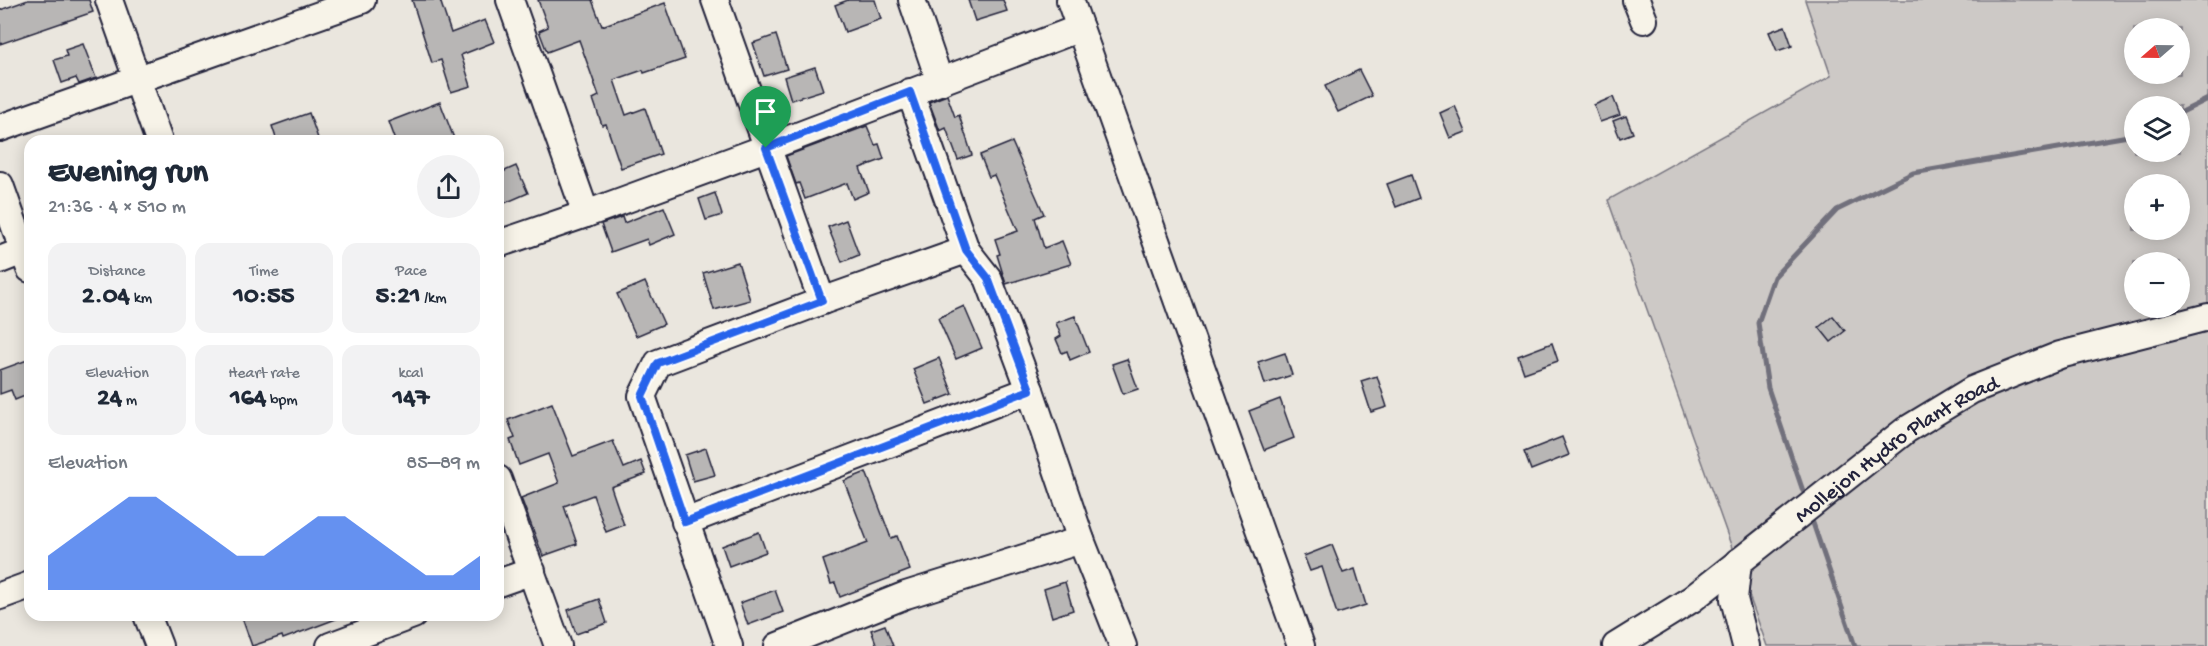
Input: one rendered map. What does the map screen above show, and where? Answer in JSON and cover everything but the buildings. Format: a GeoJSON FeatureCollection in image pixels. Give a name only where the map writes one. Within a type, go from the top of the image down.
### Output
{"type":"FeatureCollection","features":[{"type":"Feature","properties":{"kind":"street"},"geometry":{"type":"LineString","coordinates":[[109,0],[157,135]]}},
{"type":"Feature","properties":{"kind":"street"},"geometry":{"type":"LineString","coordinates":[[0,128],[362,0]]}},
{"type":"Feature","properties":{"kind":"street"},"geometry":{"type":"LineString","coordinates":[[510,0],[586,214]]}},
{"type":"Feature","properties":{"kind":"street"},"geometry":{"type":"LineString","coordinates":[[715,0],[822,301]]}},
{"type":"Feature","properties":{"kind":"street"},"geometry":{"type":"LineString","coordinates":[[912,0],[940,82]]}},
{"type":"Feature","properties":{"kind":"street"},"geometry":{"type":"LineString","coordinates":[[1070,0],[1301,646]]}},
{"type":"Feature","properties":{"kind":"street"},"geometry":{"type":"LineString","coordinates":[[504,241],[586,214],[766,148],[1080,28]]}},
{"type":"Feature","properties":{"kind":"street"},"geometry":{"type":"LineString","coordinates":[[910,92],[966,250],[988,278],[1030,390],[1081,540],[1123,646]]}},
{"type":"Feature","properties":{"kind":"street"},"geometry":{"type":"LineString","coordinates":[[0,185],[18,260]]}},
{"type":"Feature","properties":{"kind":"street"},"geometry":{"type":"LineString","coordinates":[[729,646],[642,396],[658,363],[966,250]]}},
{"type":"Feature","properties":{"kind":"street","name":"Mollejon Hydro Plant Road"},"geometry":{"type":"LineString","coordinates":[[1616,646],[1692,599],[1906,430],[1972,390],[2060,355],[2208,316]]}},
{"type":"Feature","properties":{"kind":"street"},"geometry":{"type":"LineString","coordinates":[[685,522],[1030,390]]}},
{"type":"Feature","properties":{"kind":"street"},"geometry":{"type":"LineString","coordinates":[[504,495],[558,646]]}},
{"type":"Feature","properties":{"kind":"street"},"geometry":{"type":"LineString","coordinates":[[778,646],[906,595],[1081,540]]}},
{"type":"Feature","properties":{"kind":"street"},"geometry":{"type":"LineString","coordinates":[[1738,562],[1734,599],[1746,646]]}},
{"type":"Feature","properties":{"kind":"street"},"geometry":{"type":"LineString","coordinates":[[504,582],[532,571]]}},
{"type":"Feature","properties":{"kind":"street"},"geometry":{"type":"LineString","coordinates":[[0,596],[24,587]]}},
{"type":"Feature","properties":{"kind":"street"},"geometry":{"type":"LineString","coordinates":[[149,621],[159,646]]}},
{"type":"Feature","properties":{"kind":"street"},"geometry":{"type":"LineString","coordinates":[[330,646],[397,621]]}},
{"type":"Feature","properties":{"kind":"shaded area"},"geometry":{"type":"Polygon","coordinates":[[[1805,0],[2208,0],[2208,646],[1767,646],[1608,200],[1831,76],[1805,0]]]}},
{"type":"Feature","properties":{"kind":"waterway"},"geometry":{"type":"LineString","coordinates":[[2190,108],[2208,99]]}},
{"type":"Feature","properties":{"kind":"waterway"},"geometry":{"type":"LineString","coordinates":[[1803,491],[1768,388],[1758,323],[1774,277],[1837,210],[1913,173],[2124,137]]}},
{"type":"Feature","properties":{"kind":"waterway"},"geometry":{"type":"LineString","coordinates":[[1813,523],[1855,646]]}},
{"type":"Feature","properties":{"kind":"route"},"geometry":{"type":"LineString","coordinates":[[910,92],[966,250],[988,278],[1030,390],[685,522],[642,396],[658,363],[822,301],[766,148],[910,92]]}}]}
